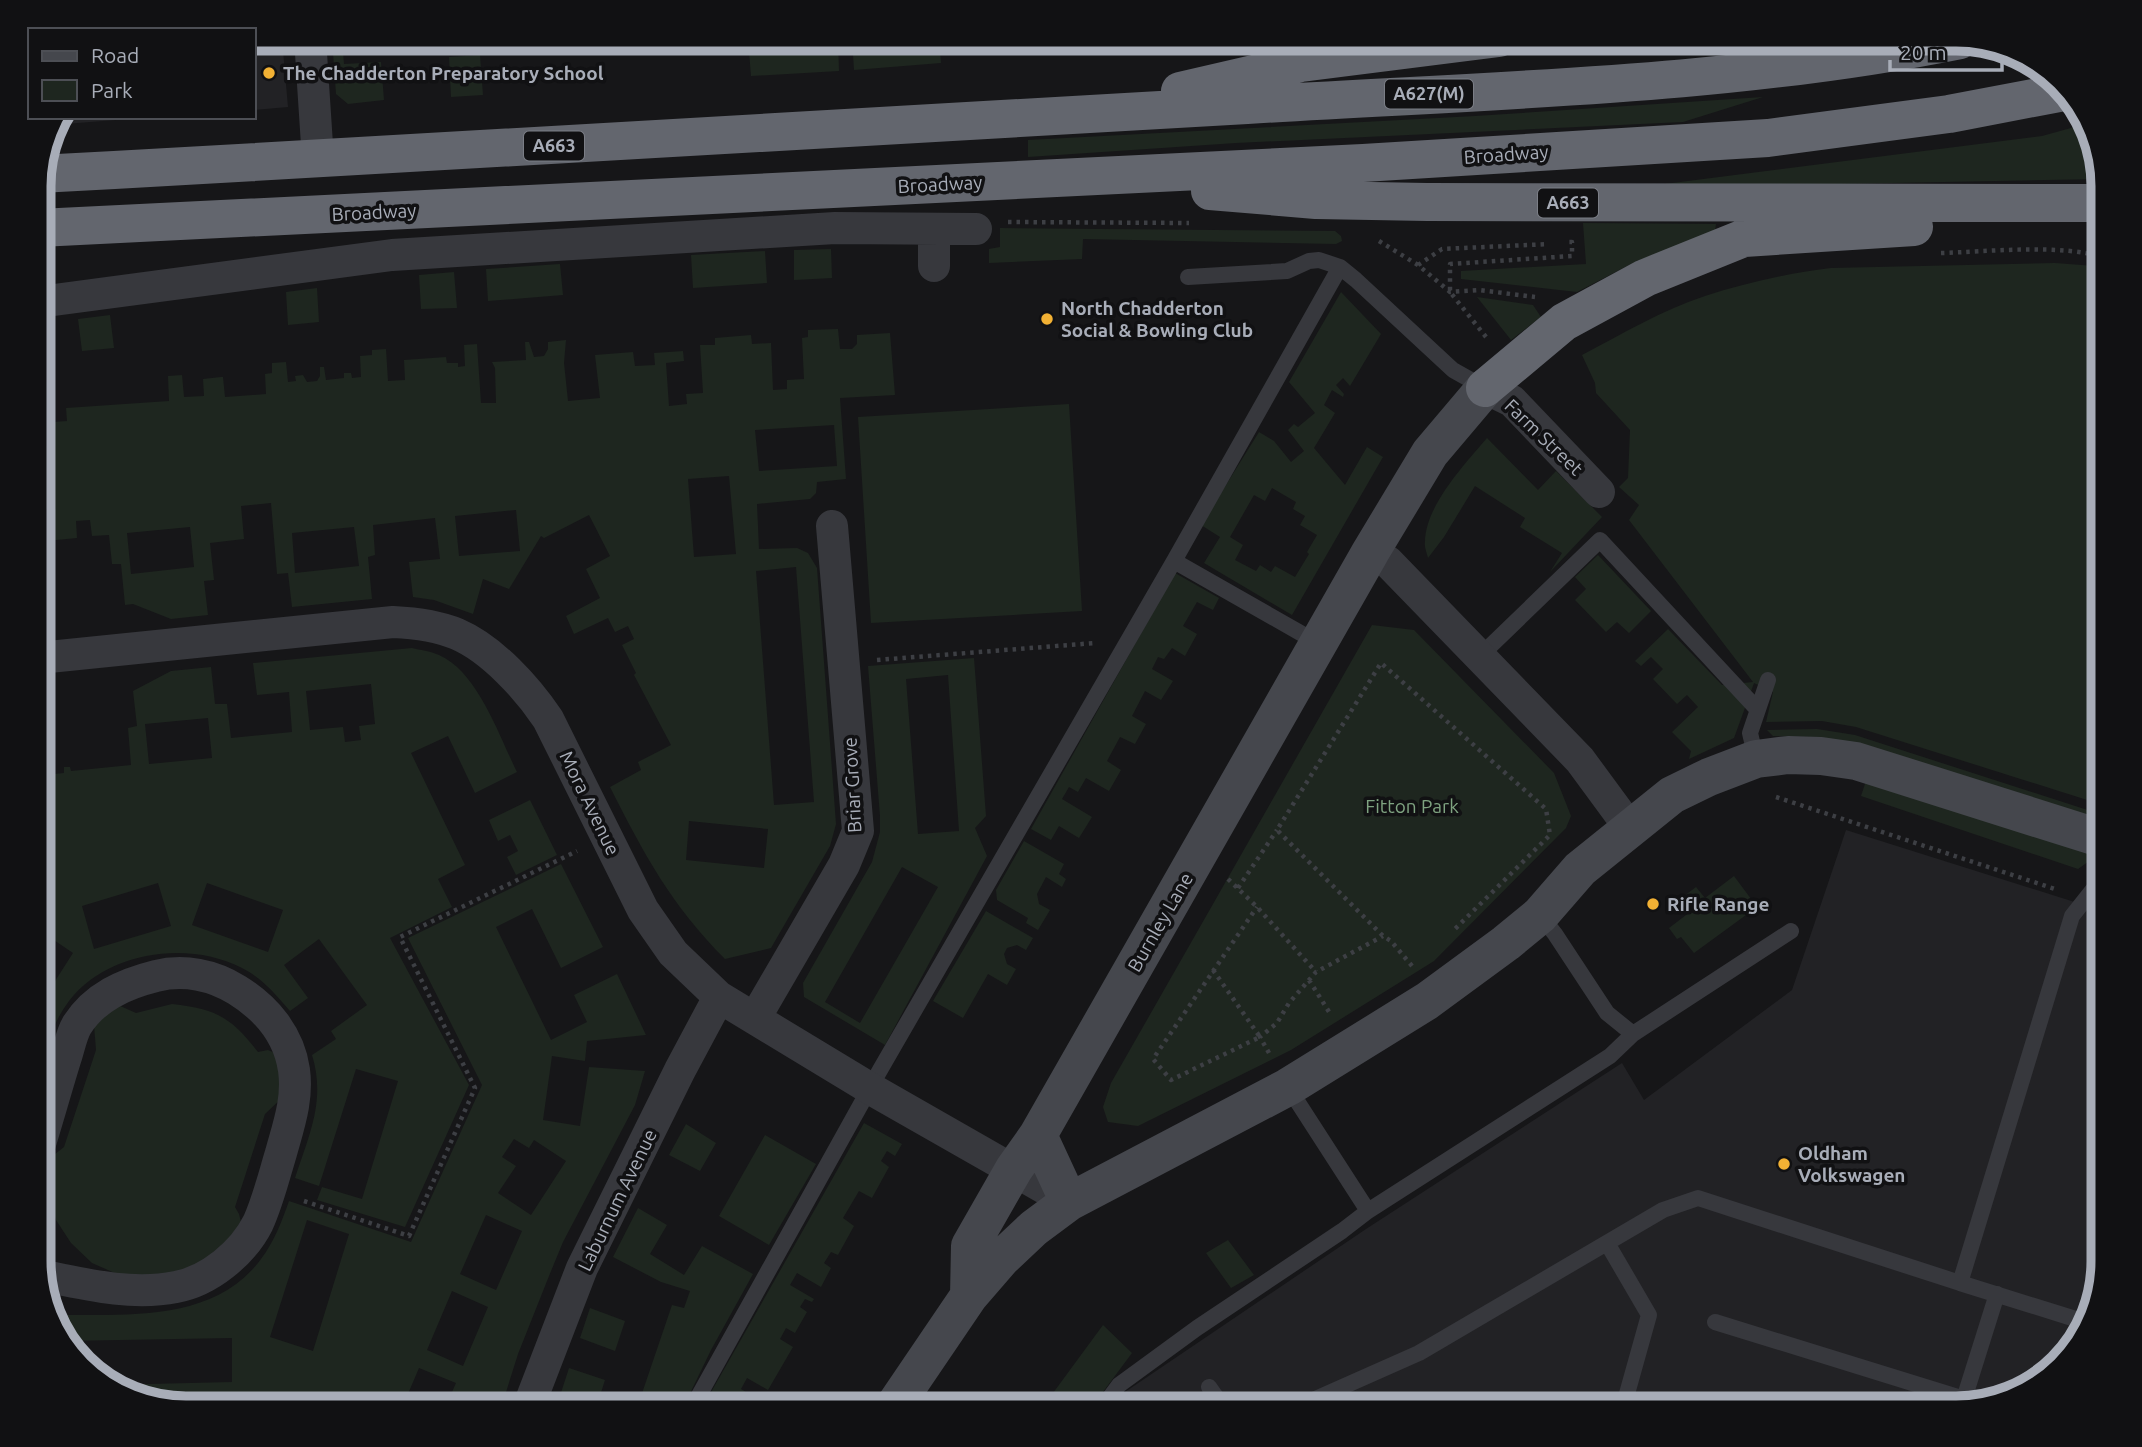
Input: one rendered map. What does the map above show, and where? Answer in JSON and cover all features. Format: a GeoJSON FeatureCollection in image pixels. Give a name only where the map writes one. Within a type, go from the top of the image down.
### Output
{"type":"FeatureCollection","features":[{"type":"Feature","properties":{"kind":"highway","name":"A663"},"geometry":{"type":"LineString","coordinates":[[51,173],[1069,117],[1301,63],[1396,51]]}},
{"type":"Feature","properties":{"kind":"highway","name":"A627(M)"},"geometry":{"type":"LineString","coordinates":[[1069,117],[1678,79],[1904,51]]}},
{"type":"Feature","properties":{"kind":"highway","name":"Broadway"},"geometry":{"type":"LineString","coordinates":[[51,227],[1058,179],[1768,138],[1948,114],[2055,94]]}},
{"type":"Feature","properties":{"kind":"highway","name":"A663"},"geometry":{"type":"LineString","coordinates":[[1058,179],[1329,200],[2091,203]]}},
{"type":"Feature","properties":{"kind":"highway"},"geometry":{"type":"LineString","coordinates":[[1485,388],[1564,322],[1645,278],[1744,238],[1932,226],[2091,203]]}},
{"type":"Feature","properties":{"kind":"street"},"geometry":{"type":"LineString","coordinates":[[311,51],[318,160]]}},
{"type":"Feature","properties":{"kind":"street"},"geometry":{"type":"LineString","coordinates":[[51,300],[392,255],[835,228],[976,229]]}},
{"type":"Feature","properties":{"kind":"street"},"geometry":{"type":"LineString","coordinates":[[934,230],[934,266]]}},
{"type":"Feature","properties":{"kind":"street","name":"Farm Street"},"geometry":{"type":"LineString","coordinates":[[1485,388],[1512,401],[1600,492]]}},
{"type":"Feature","properties":{"kind":"street","name":"Burnley Lane"},"geometry":{"type":"LineString","coordinates":[[969,1297],[970,1246],[1014,1169],[1038,1135],[1371,551],[1430,453],[1485,388]]}},
{"type":"Feature","properties":{"kind":"street","name":"Briar Grove"},"geometry":{"type":"LineString","coordinates":[[755,1018],[844,865],[858,831],[832,526]]}},
{"type":"Feature","properties":{"kind":"street"},"geometry":{"type":"LineString","coordinates":[[1371,551],[1388,562],[1580,760],[1630,828]]}},
{"type":"Feature","properties":{"kind":"street","name":"Mora Avenue"},"geometry":{"type":"LineString","coordinates":[[51,657],[393,622],[412,622],[455,633],[490,656],[537,702],[643,910],[673,953],[719,997],[1069,1202]]}},
{"type":"Feature","properties":{"kind":"street"},"geometry":{"type":"LineString","coordinates":[[902,1396],[969,1297],[1026,1236],[1069,1202],[1288,1087],[1427,1001],[1540,915],[1580,869],[1679,791],[1762,777],[1788,755],[1821,756],[1856,761],[2091,835]]}},
{"type":"Feature","properties":{"kind":"street"},"geometry":{"type":"LineString","coordinates":[[51,1108],[76,1027],[88,1012],[107,994],[132,982],[165,974],[192,974],[223,982],[247,996],[267,1014],[282,1033],[294,1068],[295,1105],[270,1190],[257,1224],[238,1251],[208,1275],[178,1287],[143,1291],[94,1286],[52,1277]]}},
{"type":"Feature","properties":{"kind":"street","name":"Laburnum Avenue"},"geometry":{"type":"LineString","coordinates":[[533,1396],[582,1268],[719,997]]}},
{"type":"Feature","properties":{"kind":"street"},"geometry":{"type":"LineString","coordinates":[[1038,1135],[1069,1202]]}},
{"type":"Feature","properties":{"kind":"lane"},"geometry":{"type":"LineString","coordinates":[[1188,278],[1287,271],[1309,261],[1319,260],[1340,267],[1453,370],[1485,388]]}},
{"type":"Feature","properties":{"kind":"lane"},"geometry":{"type":"LineString","coordinates":[[699,1396],[1340,267]]}},
{"type":"Feature","properties":{"kind":"lane"},"geometry":{"type":"LineString","coordinates":[[1481,656],[1600,540],[1757,709]]}},
{"type":"Feature","properties":{"kind":"lane"},"geometry":{"type":"LineString","coordinates":[[1174,561],[1318,643]]}},
{"type":"Feature","properties":{"kind":"lane"},"geometry":{"type":"LineString","coordinates":[[1762,777],[1749,733],[1768,680]]}},
{"type":"Feature","properties":{"kind":"lane"},"geometry":{"type":"LineString","coordinates":[[1960,1283],[2073,916],[2091,893]]}},
{"type":"Feature","properties":{"kind":"lane"},"geometry":{"type":"LineString","coordinates":[[1540,915],[1607,1013],[1633,1034]]}},
{"type":"Feature","properties":{"kind":"lane"},"geometry":{"type":"LineString","coordinates":[[1111,1396],[1119,1385],[1197,1328],[1368,1211],[1610,1056],[1633,1034],[1791,931]]}},
{"type":"Feature","properties":{"kind":"lane"},"geometry":{"type":"LineString","coordinates":[[1288,1087],[1368,1211]]}},
{"type":"Feature","properties":{"kind":"lane"},"geometry":{"type":"LineString","coordinates":[[1324,1396],[1419,1353],[1663,1210],[1698,1198],[2078,1320]]}},
{"type":"Feature","properties":{"kind":"lane"},"geometry":{"type":"LineString","coordinates":[[1607,1242],[1649,1315],[1627,1396]]}},
{"type":"Feature","properties":{"kind":"lane"},"geometry":{"type":"LineString","coordinates":[[1973,1395],[1997,1294]]}},
{"type":"Feature","properties":{"kind":"lane"},"geometry":{"type":"LineString","coordinates":[[1715,1322],[1956,1396]]}},
{"type":"Feature","properties":{"kind":"lane"},"geometry":{"type":"LineString","coordinates":[[1209,1387],[1215,1396]]}},
{"type":"Feature","properties":{"kind":"path"},"geometry":{"type":"LineString","coordinates":[[1418,265],[1442,249],[1572,242],[1572,256],[1450,264],[1450,292],[1486,337]]}},
{"type":"Feature","properties":{"kind":"path"},"geometry":{"type":"LineString","coordinates":[[875,661],[1128,640]]}},
{"type":"Feature","properties":{"kind":"path"},"geometry":{"type":"LineString","coordinates":[[1238,888],[1381,663],[1546,810],[1550,835],[1444,940]]}},
{"type":"Feature","properties":{"kind":"path"},"geometry":{"type":"LineString","coordinates":[[1762,777],[2058,890]]}},
{"type":"Feature","properties":{"kind":"path"},"geometry":{"type":"LineString","coordinates":[[1277,830],[1391,941],[1419,974]]}},
{"type":"Feature","properties":{"kind":"path"},"geometry":{"type":"LineString","coordinates":[[270,1190],[409,1236],[475,1088],[400,937],[606,836]]}},
{"type":"Feature","properties":{"kind":"path"},"geometry":{"type":"LineString","coordinates":[[1199,852],[1257,907],[1316,972]]}},
{"type":"Feature","properties":{"kind":"path"},"geometry":{"type":"LineString","coordinates":[[1257,907],[1153,1059],[1171,1080],[1260,1037],[1277,1023],[1289,1003],[1316,972],[1383,936]]}},
{"type":"Feature","properties":{"kind":"path"},"geometry":{"type":"LineString","coordinates":[[1213,970],[1260,1037],[1288,1087]]}},
{"type":"Feature","properties":{"kind":"path"},"geometry":{"type":"LineString","coordinates":[[1309,980],[1335,1021]]}},
{"type":"Feature","properties":{"kind":"shaded area","name":"The Chadderton Preparatory School"},"geometry":{"type":"Polygon","coordinates":[[[256,51],[283,51],[288,107],[256,110],[256,51]]]}},
{"type":"Feature","properties":{"kind":"shaded area"},"geometry":{"type":"Polygon","coordinates":[[[68,119],[128,119],[66,124],[68,119]]]}},
{"type":"Feature","properties":{"kind":"shaded area","name":"Oldham Volkswagen"},"geometry":{"type":"Polygon","coordinates":[[[1846,830],[2091,907],[2090,1279],[2087,1297],[2069,1336],[2045,1363],[2031,1374],[2000,1389],[1965,1396],[1122,1396],[1366,1229],[1622,1063],[1644,1100],[1792,990],[1846,830]]]}},
{"type":"Feature","properties":{"kind":"green space"},"geometry":{"type":"Polygon","coordinates":[[[333,51],[343,51],[344,64],[381,62],[384,100],[348,104],[336,94],[333,51]]]}},
{"type":"Feature","properties":{"kind":"green space"},"geometry":{"type":"Polygon","coordinates":[[[749,51],[838,51],[839,71],[751,76],[749,51]]]}},
{"type":"Feature","properties":{"kind":"green space"},"geometry":{"type":"Polygon","coordinates":[[[853,51],[940,51],[941,63],[854,70],[853,51]]]}},
{"type":"Feature","properties":{"kind":"green space"},"geometry":{"type":"Polygon","coordinates":[[[480,55],[483,95],[451,97],[449,57],[480,55]]]}},
{"type":"Feature","properties":{"kind":"green space"},"geometry":{"type":"Polygon","coordinates":[[[1763,97],[1683,122],[1236,143],[1028,157],[1028,140],[1475,116],[1763,97]]]}},
{"type":"Feature","properties":{"kind":"green space"},"geometry":{"type":"Polygon","coordinates":[[[2077,126],[2087,150],[2091,179],[1633,188],[2042,136],[2077,126]]]}},
{"type":"Feature","properties":{"kind":"green space"},"geometry":{"type":"Polygon","coordinates":[[[1583,223],[1716,224],[1715,231],[1635,262],[1577,292],[1461,279],[1461,271],[1586,264],[1583,223]]]}},
{"type":"Feature","properties":{"kind":"green space"},"geometry":{"type":"Polygon","coordinates":[[[1000,228],[1335,231],[1342,241],[1336,244],[1083,239],[1082,259],[989,263],[989,249],[1000,247],[1000,228]]]}},
{"type":"Feature","properties":{"kind":"green space"},"geometry":{"type":"Polygon","coordinates":[[[831,249],[832,278],[794,280],[794,250],[831,249]]]}},
{"type":"Feature","properties":{"kind":"green space"},"geometry":{"type":"Polygon","coordinates":[[[765,251],[767,283],[693,288],[691,255],[765,251]]]}},
{"type":"Feature","properties":{"kind":"green space"},"geometry":{"type":"Polygon","coordinates":[[[2055,263],[2091,266],[2091,801],[1856,727],[1822,721],[1766,722],[1773,692],[1754,683],[1734,738],[1689,759],[1691,751],[1672,732],[1698,707],[1687,695],[1677,704],[1653,679],[1663,669],[1651,657],[1641,666],[1635,661],[1668,629],[1722,685],[1753,682],[1629,520],[1639,505],[1619,487],[1628,478],[1630,430],[1596,393],[1595,383],[1582,355],[1673,308],[1705,296],[1783,276],[1831,268],[2055,263]]]}},
{"type":"Feature","properties":{"kind":"green space"},"geometry":{"type":"Polygon","coordinates":[[[560,264],[563,295],[488,301],[486,269],[560,264]]]}},
{"type":"Feature","properties":{"kind":"green space"},"geometry":{"type":"Polygon","coordinates":[[[454,272],[457,308],[421,309],[419,275],[454,272]]]}},
{"type":"Feature","properties":{"kind":"green space"},"geometry":{"type":"Polygon","coordinates":[[[317,288],[319,322],[288,325],[286,292],[317,288]]]}},
{"type":"Feature","properties":{"kind":"green space"},"geometry":{"type":"Polygon","coordinates":[[[1341,292],[1381,334],[1350,386],[1343,378],[1336,385],[1344,394],[1343,397],[1332,390],[1324,405],[1335,413],[1314,448],[1345,485],[1367,447],[1383,457],[1292,615],[1204,563],[1220,537],[1201,525],[1259,432],[1274,441],[1291,462],[1304,451],[1288,430],[1294,424],[1298,427],[1315,413],[1289,382],[1341,292]],[[1272,488],[1265,501],[1254,495],[1230,537],[1243,545],[1235,560],[1256,571],[1260,565],[1271,572],[1275,566],[1295,577],[1317,535],[1300,525],[1305,516],[1293,509],[1296,502],[1272,488]]]}},
{"type":"Feature","properties":{"kind":"green space"},"geometry":{"type":"Polygon","coordinates":[[[1477,297],[1533,305],[1541,317],[1511,340],[1477,297]]]}},
{"type":"Feature","properties":{"kind":"green space"},"geometry":{"type":"Polygon","coordinates":[[[110,315],[114,348],[82,351],[78,319],[110,315]]]}},
{"type":"Feature","properties":{"kind":"green space"},"geometry":{"type":"Polygon","coordinates":[[[838,329],[840,349],[852,349],[857,344],[857,335],[890,333],[895,395],[840,398],[846,479],[817,482],[816,493],[810,499],[757,504],[759,549],[797,548],[808,553],[817,568],[836,824],[830,846],[771,948],[725,959],[674,899],[635,835],[610,787],[641,770],[638,762],[671,745],[634,675],[636,673],[622,645],[634,639],[628,626],[615,632],[608,618],[574,634],[566,616],[600,598],[586,569],[610,556],[589,515],[544,538],[541,536],[509,589],[483,579],[473,614],[434,600],[413,597],[409,562],[440,559],[435,518],[373,525],[375,555],[368,557],[372,599],[292,607],[288,573],[277,574],[271,503],[241,506],[244,539],[210,543],[214,580],[204,581],[208,615],[171,619],[133,604],[125,605],[121,564],[112,564],[109,535],[92,536],[90,520],[76,521],[77,538],[51,541],[51,422],[67,421],[66,408],[169,401],[168,376],[182,375],[184,397],[204,396],[203,379],[221,377],[225,397],[266,394],[265,374],[272,373],[272,363],[286,362],[288,382],[296,381],[295,376],[303,375],[307,382],[317,381],[320,367],[324,367],[326,380],[344,378],[344,373],[351,373],[352,378],[361,377],[360,356],[372,355],[372,350],[386,349],[388,381],[405,380],[404,360],[446,357],[447,363],[458,363],[458,367],[465,366],[464,345],[477,344],[481,403],[496,403],[495,368],[492,362],[526,360],[525,342],[529,342],[534,357],[544,356],[548,342],[566,340],[564,363],[568,401],[600,398],[595,355],[633,352],[635,366],[655,365],[654,353],[683,351],[684,361],[666,363],[669,406],[687,404],[686,394],[703,393],[700,345],[715,345],[715,338],[751,335],[752,344],[771,343],[773,390],[787,389],[787,380],[804,379],[802,338],[808,337],[808,330],[838,329]],[[834,425],[755,430],[759,471],[837,466],[834,425]],[[729,476],[688,479],[694,557],[736,554],[729,476]],[[516,510],[455,516],[459,556],[520,551],[516,510]],[[190,527],[127,533],[131,574],[194,567],[190,527]],[[354,527],[292,533],[295,573],[359,566],[354,527]],[[796,567],[756,571],[774,805],[814,802],[796,567]],[[689,821],[686,860],[764,868],[768,829],[689,821]]]}},
{"type":"Feature","properties":{"kind":"green space"},"geometry":{"type":"Polygon","coordinates":[[[1069,404],[1082,611],[871,623],[858,417],[1069,404]]]}},
{"type":"Feature","properties":{"kind":"green space"},"geometry":{"type":"Polygon","coordinates":[[[1487,438],[1538,490],[1556,471],[1602,517],[1550,572],[1562,553],[1520,527],[1525,518],[1475,486],[1428,558],[1425,544],[1432,514],[1448,486],[1487,438]]]}},
{"type":"Feature","properties":{"kind":"green space"},"geometry":{"type":"Polygon","coordinates":[[[1598,555],[1651,611],[1629,633],[1617,622],[1606,632],[1575,600],[1586,589],[1575,577],[1598,555]]]}},
{"type":"Feature","properties":{"kind":"green space"},"geometry":{"type":"Polygon","coordinates":[[[1175,573],[1219,598],[1213,610],[1197,602],[1183,626],[1197,634],[1185,656],[1172,648],[1164,659],[1158,657],[1152,669],[1173,681],[1161,700],[1145,691],[1132,716],[1146,724],[1135,744],[1120,737],[1107,761],[1121,770],[1109,791],[1086,778],[1078,792],[1069,787],[1062,799],[1092,817],[1079,838],[1059,826],[1051,840],[1031,829],[1175,573]]]}},
{"type":"Feature","properties":{"kind":"green space","name":"Fitton Park"},"geometry":{"type":"Polygon","coordinates":[[[1372,625],[1414,630],[1554,773],[1571,816],[1566,828],[1434,961],[1291,1050],[1138,1126],[1108,1122],[1103,1107],[1111,1083],[1372,625]]]}},
{"type":"Feature","properties":{"kind":"green space"},"geometry":{"type":"Polygon","coordinates":[[[412,648],[429,652],[453,663],[476,690],[517,772],[475,793],[448,736],[411,753],[465,865],[438,879],[452,907],[390,938],[469,1085],[405,1227],[317,1200],[322,1187],[362,1199],[398,1081],[356,1069],[319,1186],[295,1178],[314,1117],[317,1087],[312,1055],[336,1039],[331,1031],[367,1005],[319,939],[284,965],[308,998],[290,1011],[256,977],[221,959],[198,954],[150,955],[126,961],[85,984],[69,1001],[51,1034],[51,987],[73,953],[51,938],[51,774],[64,773],[64,767],[70,767],[71,771],[131,765],[128,728],[137,726],[133,691],[171,671],[211,667],[215,704],[227,704],[231,738],[292,732],[289,692],[257,695],[253,663],[412,648]],[[371,684],[306,691],[310,730],[343,727],[345,742],[361,740],[359,726],[375,724],[371,684]],[[208,718],[145,724],[149,764],[212,758],[208,718]],[[158,883],[82,906],[94,949],[171,926],[158,883]],[[207,883],[192,925],[268,952],[283,910],[207,883]]]}},
{"type":"Feature","properties":{"kind":"green space"},"geometry":{"type":"Polygon","coordinates":[[[974,658],[986,816],[975,828],[987,856],[885,1045],[804,997],[803,983],[872,862],[880,832],[868,666],[974,658]],[[948,675],[906,679],[918,834],[959,831],[948,675]],[[902,867],[825,1002],[860,1023],[938,887],[902,867]]]}},
{"type":"Feature","properties":{"kind":"green space"},"geometry":{"type":"Polygon","coordinates":[[[1817,729],[1855,735],[2091,811],[2091,818],[1812,737],[1773,736],[1767,730],[1817,729]]]}},
{"type":"Feature","properties":{"kind":"green space"},"geometry":{"type":"Polygon","coordinates":[[[1866,781],[2091,854],[2091,860],[2078,869],[1861,796],[1866,781]]]}},
{"type":"Feature","properties":{"kind":"green space"},"geometry":{"type":"Polygon","coordinates":[[[530,800],[557,855],[516,875],[507,857],[518,851],[510,835],[498,841],[489,820],[530,800]]]}},
{"type":"Feature","properties":{"kind":"green space"},"geometry":{"type":"Polygon","coordinates":[[[1024,841],[1064,864],[1059,874],[1066,879],[1062,887],[1046,877],[1037,894],[1039,904],[1050,910],[1038,930],[1026,923],[1028,918],[997,900],[996,890],[1024,841]]]}},
{"type":"Feature","properties":{"kind":"green space"},"geometry":{"type":"Polygon","coordinates":[[[561,864],[603,947],[561,968],[532,909],[496,927],[551,1040],[587,1022],[574,995],[617,974],[646,1035],[587,1041],[585,1061],[552,1056],[543,1120],[580,1126],[589,1067],[645,1071],[635,1105],[563,1242],[518,1354],[505,1396],[450,1396],[456,1383],[419,1368],[407,1396],[168,1395],[150,1392],[132,1384],[232,1382],[232,1338],[77,1341],[69,1329],[62,1315],[165,1311],[218,1295],[241,1280],[261,1259],[274,1238],[289,1201],[411,1242],[482,1085],[408,938],[561,864]],[[514,1139],[502,1157],[516,1166],[498,1193],[531,1215],[566,1161],[534,1140],[529,1148],[514,1139]],[[486,1215],[460,1274],[496,1290],[522,1231],[486,1215]],[[307,1220],[270,1337],[313,1351],[349,1234],[307,1220]],[[452,1291],[427,1350],[463,1366],[488,1307],[452,1291]]]}},
{"type":"Feature","properties":{"kind":"green space"},"geometry":{"type":"Polygon","coordinates":[[[1734,876],[1757,907],[1694,953],[1681,937],[1677,939],[1669,928],[1694,909],[1684,896],[1696,887],[1705,898],[1734,876]]]}},
{"type":"Feature","properties":{"kind":"green space"},"geometry":{"type":"Polygon","coordinates":[[[986,911],[1033,938],[1026,950],[1017,945],[1007,948],[1004,954],[1007,964],[1016,969],[1007,985],[988,974],[963,1018],[933,1001],[986,911]]]}},
{"type":"Feature","properties":{"kind":"green space"},"geometry":{"type":"Polygon","coordinates":[[[172,1004],[200,1009],[221,1017],[239,1030],[258,1052],[268,1050],[277,1054],[284,1096],[265,1114],[235,1207],[242,1226],[221,1253],[174,1277],[117,1274],[92,1263],[71,1243],[56,1220],[51,1206],[51,1157],[64,1147],[96,1050],[94,1025],[118,1005],[136,1013],[172,1004]]]}},
{"type":"Feature","properties":{"kind":"green space"},"geometry":{"type":"Polygon","coordinates":[[[864,1123],[902,1144],[895,1156],[887,1151],[881,1161],[889,1167],[872,1198],[859,1191],[843,1218],[854,1226],[838,1255],[831,1252],[824,1263],[831,1268],[821,1287],[797,1273],[790,1285],[814,1299],[812,1302],[805,1299],[800,1307],[807,1312],[795,1333],[786,1328],[780,1339],[793,1347],[768,1390],[747,1378],[741,1389],[752,1396],[709,1396],[864,1123]]]}},
{"type":"Feature","properties":{"kind":"green space"},"geometry":{"type":"Polygon","coordinates":[[[686,1124],[716,1143],[700,1171],[669,1155],[686,1124]]]}},
{"type":"Feature","properties":{"kind":"green space"},"geometry":{"type":"Polygon","coordinates":[[[765,1135],[816,1164],[769,1245],[719,1216],[765,1135]]]}},
{"type":"Feature","properties":{"kind":"green space"},"geometry":{"type":"Polygon","coordinates":[[[638,1208],[667,1225],[650,1254],[684,1275],[702,1246],[753,1274],[689,1396],[641,1396],[672,1305],[684,1308],[690,1291],[661,1282],[613,1257],[638,1208]]]}},
{"type":"Feature","properties":{"kind":"green space"},"geometry":{"type":"Polygon","coordinates":[[[1228,1240],[1254,1275],[1231,1288],[1206,1253],[1228,1240]]]}},
{"type":"Feature","properties":{"kind":"green space"},"geometry":{"type":"Polygon","coordinates":[[[590,1308],[625,1321],[615,1351],[580,1338],[590,1308]]]}},
{"type":"Feature","properties":{"kind":"green space"},"geometry":{"type":"Polygon","coordinates":[[[1103,1325],[1132,1353],[1100,1396],[1051,1396],[1103,1325]]]}},
{"type":"Feature","properties":{"kind":"green space"},"geometry":{"type":"Polygon","coordinates":[[[569,1368],[605,1380],[600,1396],[560,1396],[569,1368]]]}},
{"type":"Feature","properties":{"kind":"place","name":"The Chadderton Preparatory School"},"geometry":{"type":"Point","coordinates":[269,73]}},
{"type":"Feature","properties":{"kind":"place","name":"North Chadderton Social & Bowling Club"},"geometry":{"type":"Point","coordinates":[1047,319]}},
{"type":"Feature","properties":{"kind":"place","name":"Rifle Range"},"geometry":{"type":"Point","coordinates":[1653,904]}},
{"type":"Feature","properties":{"kind":"place","name":"Oldham Volkswagen"},"geometry":{"type":"Point","coordinates":[1784,1164]}}]}
